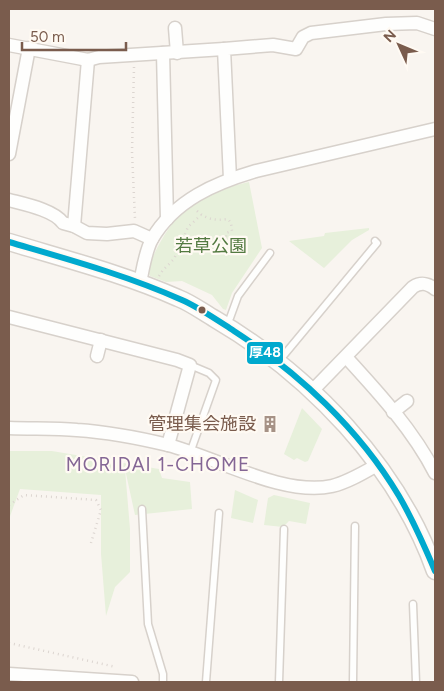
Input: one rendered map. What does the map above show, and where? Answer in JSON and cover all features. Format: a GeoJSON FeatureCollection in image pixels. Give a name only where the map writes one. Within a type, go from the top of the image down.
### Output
{"type":"FeatureCollection","features":[{"type":"Feature","properties":{"kind":"street"},"geometry":{"type":"LineString","coordinates":[[9,45],[88,60],[99,57],[273,45],[296,49],[303,37],[311,33],[386,24],[416,23],[435,29]]}},
{"type":"Feature","properties":{"kind":"street"},"geometry":{"type":"LineString","coordinates":[[175,28],[177,53]]}},
{"type":"Feature","properties":{"kind":"street"},"geometry":{"type":"LineString","coordinates":[[9,154],[29,48]]}},
{"type":"Feature","properties":{"kind":"street"},"geometry":{"type":"LineString","coordinates":[[224,48],[230,179]]}},
{"type":"Feature","properties":{"kind":"street"},"geometry":{"type":"LineString","coordinates":[[163,53],[167,219]]}},
{"type":"Feature","properties":{"kind":"street"},"geometry":{"type":"LineString","coordinates":[[74,226],[88,60]]}},
{"type":"Feature","properties":{"kind":"street"},"geometry":{"type":"LineString","coordinates":[[140,283],[144,262],[152,239],[167,219],[188,200],[201,192],[230,179],[256,171],[435,129]]}},
{"type":"Feature","properties":{"kind":"street"},"geometry":{"type":"LineString","coordinates":[[9,200],[47,212],[60,218],[63,223],[87,233],[107,234],[134,230],[152,239]]}},
{"type":"Feature","properties":{"kind":"street"},"geometry":{"type":"LineString","coordinates":[[9,242],[140,283],[180,298],[240,333],[312,391],[363,445],[412,518],[435,571]]}},
{"type":"Feature","properties":{"kind":"street"},"geometry":{"type":"LineString","coordinates":[[312,391],[413,287],[418,284],[428,284],[435,289]]}},
{"type":"Feature","properties":{"kind":"street"},"geometry":{"type":"LineString","coordinates":[[9,317],[177,360],[190,365],[168,445]]}},
{"type":"Feature","properties":{"kind":"street"},"geometry":{"type":"LineString","coordinates":[[97,356],[101,340]]}},
{"type":"Feature","properties":{"kind":"street"},"geometry":{"type":"LineString","coordinates":[[346,357],[393,412],[435,473]]}},
{"type":"Feature","properties":{"kind":"street"},"geometry":{"type":"LineString","coordinates":[[393,412],[407,401]]}},
{"type":"Feature","properties":{"kind":"street"},"geometry":{"type":"LineString","coordinates":[[9,428],[78,430],[168,445],[294,487],[317,488],[333,486],[377,465]]}},
{"type":"Feature","properties":{"kind":"street"},"geometry":{"type":"LineString","coordinates":[[9,674],[132,682]]}},
{"type":"Feature","properties":{"kind":"lane"},"geometry":{"type":"LineString","coordinates":[[278,363],[377,243],[374,241]]}},
{"type":"Feature","properties":{"kind":"lane"},"geometry":{"type":"LineString","coordinates":[[225,325],[238,296],[270,252]]}},
{"type":"Feature","properties":{"kind":"lane"},"geometry":{"type":"LineString","coordinates":[[190,365],[209,373],[216,380],[190,453]]}},
{"type":"Feature","properties":{"kind":"lane"},"geometry":{"type":"LineString","coordinates":[[142,509],[148,624],[163,674],[163,682]]}},
{"type":"Feature","properties":{"kind":"lane"},"geometry":{"type":"LineString","coordinates":[[206,682],[219,513]]}},
{"type":"Feature","properties":{"kind":"lane"},"geometry":{"type":"LineString","coordinates":[[353,682],[355,526]]}},
{"type":"Feature","properties":{"kind":"lane"},"geometry":{"type":"LineString","coordinates":[[279,682],[284,529]]}},
{"type":"Feature","properties":{"kind":"lane"},"geometry":{"type":"LineString","coordinates":[[413,604],[416,682]]}},
{"type":"Feature","properties":{"kind":"path"},"geometry":{"type":"LineString","coordinates":[[134,70],[132,152],[135,212]]}},
{"type":"Feature","properties":{"kind":"path"},"geometry":{"type":"LineString","coordinates":[[188,200],[205,219],[219,221],[228,219],[232,231],[226,233],[226,244]]}},
{"type":"Feature","properties":{"kind":"path"},"geometry":{"type":"LineString","coordinates":[[157,280],[163,270],[174,259],[188,227],[201,215]]}},
{"type":"Feature","properties":{"kind":"path"},"geometry":{"type":"LineString","coordinates":[[9,505],[24,495],[96,500],[101,510],[91,543]]}},
{"type":"Feature","properties":{"kind":"path"},"geometry":{"type":"LineString","coordinates":[[9,643],[117,667]]}},
{"type":"Feature","properties":{"kind":"green space","name":"若草公園"},"geometry":{"type":"Polygon","coordinates":[[[249,182],[262,248],[232,293],[226,310],[223,309],[212,295],[182,281],[166,282],[150,276],[147,270],[164,235],[185,210],[212,193],[249,182]]]}},
{"type":"Feature","properties":{"kind":"green space"},"geometry":{"type":"Polygon","coordinates":[[[369,228],[369,230],[352,240],[324,268],[289,241],[324,236],[325,233],[369,228]]]}},
{"type":"Feature","properties":{"kind":"green space"},"geometry":{"type":"Polygon","coordinates":[[[302,408],[322,429],[308,461],[305,462],[297,458],[294,460],[284,454],[302,408]]]}},
{"type":"Feature","properties":{"kind":"green space"},"geometry":{"type":"Polygon","coordinates":[[[9,451],[52,451],[159,469],[162,478],[190,482],[192,509],[135,515],[125,469],[130,529],[130,572],[115,587],[106,616],[101,554],[101,495],[20,489],[9,519],[9,451]]]}},
{"type":"Feature","properties":{"kind":"green space"},"geometry":{"type":"Polygon","coordinates":[[[235,490],[258,500],[253,523],[231,518],[235,490]]]}},
{"type":"Feature","properties":{"kind":"green space"},"geometry":{"type":"Polygon","coordinates":[[[274,495],[310,503],[306,524],[289,521],[283,527],[264,525],[268,498],[274,495]]]}},
{"type":"Feature","properties":{"kind":"transit line","name":"厚48"},"geometry":{"type":"LineString","coordinates":[[9,242],[118,275],[182,300],[202,310],[282,365],[326,404],[346,425],[383,471],[409,514],[435,571]]}},
{"type":"Feature","properties":{"kind":"place","name":"管理集会施設"},"geometry":{"type":"Point","coordinates":[270,424]}},
{"type":"Feature","properties":{"kind":"district","name":"MORIDAI 1-CHOME"},"geometry":{"type":"Point","coordinates":[158,464]}}]}
